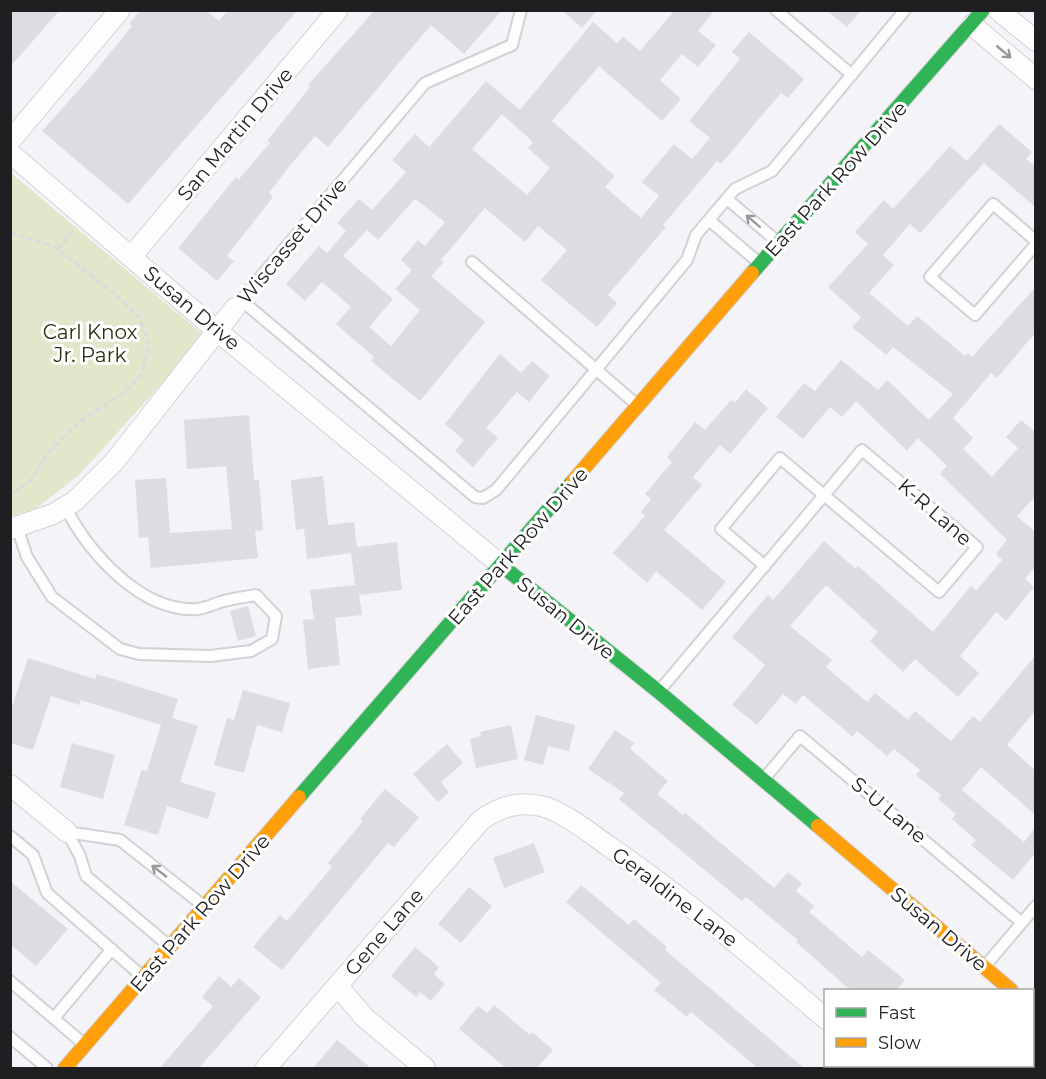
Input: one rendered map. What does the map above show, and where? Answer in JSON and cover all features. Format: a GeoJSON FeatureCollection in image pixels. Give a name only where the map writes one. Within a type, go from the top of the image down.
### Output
{"type":"FeatureCollection","features":[{"type":"Feature","properties":{"kind":"main road","name":"East Park Row Drive"},"geometry":{"type":"LineString","coordinates":[[65,1068],[760,264],[978,18]]}},
{"type":"Feature","properties":{"kind":"main road","name":"Susan Drive"},"geometry":{"type":"LineString","coordinates":[[501,565],[659,692],[1010,989]]}},
{"type":"Feature","properties":{"kind":"street"},"geometry":{"type":"LineString","coordinates":[[10,141],[120,10]]}},
{"type":"Feature","properties":{"kind":"street","name":"San Martin Drive"},"geometry":{"type":"LineString","coordinates":[[132,257],[338,10]]}},
{"type":"Feature","properties":{"kind":"street"},"geometry":{"type":"LineString","coordinates":[[998,10],[1035,41]]}},
{"type":"Feature","properties":{"kind":"street","name":"East Park Row Drive"},"geometry":{"type":"LineString","coordinates":[[978,18],[1035,79]]}},
{"type":"Feature","properties":{"kind":"street","name":"Susan Drive"},"geometry":{"type":"LineString","coordinates":[[10,153],[216,330],[501,565]]}},
{"type":"Feature","properties":{"kind":"street","name":"Wiscasset Drive"},"geometry":{"type":"LineString","coordinates":[[14,528],[52,514],[75,501],[114,462],[238,304]]}},
{"type":"Feature","properties":{"kind":"street"},"geometry":{"type":"LineString","coordinates":[[10,785],[67,832]]}},
{"type":"Feature","properties":{"kind":"street","name":"Geraldine Lane"},"geometry":{"type":"LineString","coordinates":[[510,806],[520,804],[543,806],[581,827],[651,876],[745,950],[824,1018]]}},
{"type":"Feature","properties":{"kind":"street","name":"Gene Lane"},"geometry":{"type":"LineString","coordinates":[[266,1068],[481,820],[498,809],[510,806]]}},
{"type":"Feature","properties":{"kind":"street"},"geometry":{"type":"LineString","coordinates":[[338,986],[364,1017],[425,1068]]}},
{"type":"Feature","properties":{"kind":"lane","name":"Wiscasset Drive"},"geometry":{"type":"LineString","coordinates":[[238,304],[425,83],[512,45],[521,10]]}},
{"type":"Feature","properties":{"kind":"lane"},"geometry":{"type":"LineString","coordinates":[[776,10],[852,75]]}},
{"type":"Feature","properties":{"kind":"lane"},"geometry":{"type":"LineString","coordinates":[[238,304],[475,497],[483,498],[496,490],[687,260],[696,235],[735,189],[772,171],[905,10]]}},
{"type":"Feature","properties":{"kind":"lane"},"geometry":{"type":"LineString","coordinates":[[728,199],[779,243]]}},
{"type":"Feature","properties":{"kind":"lane"},"geometry":{"type":"LineString","coordinates":[[993,204],[1035,242],[975,315],[930,277],[993,204]]}},
{"type":"Feature","properties":{"kind":"lane"},"geometry":{"type":"LineString","coordinates":[[710,220],[760,264]]}},
{"type":"Feature","properties":{"kind":"lane"},"geometry":{"type":"LineString","coordinates":[[472,262],[639,406]]}},
{"type":"Feature","properties":{"kind":"lane","name":"K-R Lane"},"geometry":{"type":"LineString","coordinates":[[659,692],[765,566],[824,495],[862,450],[977,547],[939,592],[824,495]]}},
{"type":"Feature","properties":{"kind":"lane"},"geometry":{"type":"LineString","coordinates":[[765,566],[721,529],[780,458],[824,495]]}},
{"type":"Feature","properties":{"kind":"lane"},"geometry":{"type":"LineString","coordinates":[[14,528],[27,557],[52,597],[120,649],[139,654],[210,656],[251,651],[272,639],[276,616],[256,595],[226,600],[198,609],[160,603],[123,582],[75,526],[66,506]]}},
{"type":"Feature","properties":{"kind":"lane","name":"S-U Lane"},"geometry":{"type":"LineString","coordinates":[[763,780],[800,736],[1022,922]]}},
{"type":"Feature","properties":{"kind":"lane"},"geometry":{"type":"LineString","coordinates":[[67,832],[120,840],[205,907]]}},
{"type":"Feature","properties":{"kind":"lane"},"geometry":{"type":"LineString","coordinates":[[67,832],[80,856],[86,876],[170,947]]}},
{"type":"Feature","properties":{"kind":"lane"},"geometry":{"type":"LineString","coordinates":[[10,836],[33,855],[47,893],[144,977]]}},
{"type":"Feature","properties":{"kind":"lane"},"geometry":{"type":"LineString","coordinates":[[984,967],[1035,906]]}},
{"type":"Feature","properties":{"kind":"lane"},"geometry":{"type":"LineString","coordinates":[[54,1018],[112,949]]}},
{"type":"Feature","properties":{"kind":"lane"},"geometry":{"type":"LineString","coordinates":[[10,981],[85,1045]]}},
{"type":"Feature","properties":{"kind":"lane"},"geometry":{"type":"LineString","coordinates":[[11,1037],[47,1068]]}},
{"type":"Feature","properties":{"kind":"path"},"geometry":{"type":"LineString","coordinates":[[58,249],[85,217]]}},
{"type":"Feature","properties":{"kind":"path"},"geometry":{"type":"LineString","coordinates":[[10,233],[58,249],[117,296],[139,317],[149,343],[142,374],[121,395],[80,422],[46,455],[31,480],[10,495]]}},
{"type":"Feature","properties":{"kind":"green space","name":"Carl Knox Jr. Park"},"geometry":{"type":"Polygon","coordinates":[[[10,172],[201,333],[174,370],[79,475],[35,509],[11,516],[10,172]]]}},
{"type":"Feature","properties":{"kind":"building"},"geometry":{"type":"Polygon","coordinates":[[[10,10],[60,10],[10,67],[10,10]]]}},
{"type":"Feature","properties":{"kind":"building"},"geometry":{"type":"Polygon","coordinates":[[[140,10],[206,10],[219,21],[228,10],[298,10],[128,204],[42,131],[132,26],[129,24],[140,10]]]}},
{"type":"Feature","properties":{"kind":"building"},"geometry":{"type":"Polygon","coordinates":[[[375,10],[502,10],[464,54],[431,25],[328,147],[315,136],[288,168],[269,193],[273,197],[227,256],[234,261],[217,281],[178,248],[236,177],[239,179],[270,143],[267,141],[310,87],[308,85],[375,10]]]}},
{"type":"Feature","properties":{"kind":"building"},"geometry":{"type":"Polygon","coordinates":[[[562,10],[597,10],[582,28],[562,10]]]}},
{"type":"Feature","properties":{"kind":"building"},"geometry":{"type":"Polygon","coordinates":[[[675,10],[715,10],[698,31],[716,45],[698,67],[682,54],[660,80],[681,99],[662,121],[599,66],[552,121],[615,176],[605,187],[641,218],[659,196],[642,182],[674,144],[692,159],[710,138],[689,121],[740,59],[732,52],[749,32],[804,79],[788,98],[781,93],[721,164],[717,161],[663,225],[666,227],[608,295],[617,303],[597,327],[541,280],[567,250],[538,226],[525,242],[485,208],[441,260],[444,262],[431,276],[485,322],[420,401],[371,361],[374,357],[336,324],[351,307],[322,282],[305,301],[286,284],[319,246],[327,253],[346,231],[337,223],[359,199],[372,210],[406,172],[392,160],[415,134],[429,147],[486,81],[520,110],[593,22],[617,43],[623,37],[640,51],[675,10]],[[502,114],[472,149],[527,195],[550,168],[528,148],[533,142],[502,114]],[[415,199],[378,240],[367,230],[343,256],[393,299],[369,327],[391,346],[420,310],[395,289],[412,270],[401,260],[418,240],[425,246],[445,222],[415,199]]]}},
{"type":"Feature","properties":{"kind":"building"},"geometry":{"type":"Polygon","coordinates":[[[826,10],[861,10],[847,27],[826,10]]]}},
{"type":"Feature","properties":{"kind":"building"},"geometry":{"type":"Polygon","coordinates":[[[999,124],[1032,152],[1026,159],[1035,166],[1035,207],[984,163],[920,233],[910,224],[883,255],[894,265],[869,293],[908,326],[917,316],[965,356],[968,353],[972,357],[1035,288],[1035,333],[997,378],[991,373],[953,418],[973,438],[963,449],[992,477],[1018,448],[1006,437],[1021,420],[1035,432],[1035,497],[1017,516],[1035,532],[1035,567],[1025,579],[1034,587],[1006,621],[996,612],[960,656],[979,673],[958,697],[915,659],[903,672],[870,641],[878,632],[826,585],[790,626],[832,660],[826,667],[867,702],[875,693],[908,720],[915,711],[951,741],[973,716],[980,722],[1035,656],[1035,711],[1007,745],[1035,770],[1035,815],[981,767],[962,790],[1024,842],[1035,828],[1035,853],[1013,880],[971,845],[976,840],[952,819],[956,814],[938,799],[941,795],[916,775],[920,770],[894,749],[887,756],[857,731],[853,737],[803,695],[796,704],[783,694],[757,725],[732,705],[765,665],[732,637],[768,595],[773,600],[824,541],[856,569],[858,566],[933,632],[971,586],[976,591],[1002,560],[996,554],[1007,540],[940,474],[947,466],[918,438],[907,451],[856,401],[842,417],[830,407],[803,439],[776,417],[804,383],[815,391],[841,360],[878,390],[887,380],[929,420],[953,394],[893,347],[886,355],[852,327],[861,317],[828,287],[868,244],[855,232],[884,200],[893,209],[950,146],[967,161],[999,124]]]}},
{"type":"Feature","properties":{"kind":"building"},"geometry":{"type":"Polygon","coordinates":[[[500,354],[521,373],[532,361],[550,376],[529,402],[517,392],[486,428],[498,438],[473,467],[455,451],[464,440],[445,424],[500,354]]]}},
{"type":"Feature","properties":{"kind":"building"},"geometry":{"type":"Polygon","coordinates":[[[746,389],[768,408],[730,454],[720,445],[693,477],[702,485],[664,530],[726,582],[702,610],[656,571],[647,583],[613,553],[645,516],[641,512],[651,499],[645,494],[672,462],[667,457],[695,422],[705,430],[731,400],[735,403],[746,389]]]}},
{"type":"Feature","properties":{"kind":"building"},"geometry":{"type":"Polygon","coordinates":[[[249,415],[254,480],[259,480],[263,530],[255,531],[258,558],[151,568],[148,537],[139,538],[135,480],[166,478],[170,533],[232,529],[226,466],[187,469],[184,420],[249,415]]]}},
{"type":"Feature","properties":{"kind":"building"},"geometry":{"type":"Polygon","coordinates":[[[323,476],[328,525],[354,522],[357,547],[397,542],[402,590],[359,595],[362,615],[335,618],[340,665],[308,669],[303,620],[314,619],[310,590],[355,585],[351,553],[307,559],[304,529],[296,530],[291,480],[323,476]]]}},
{"type":"Feature","properties":{"kind":"building"},"geometry":{"type":"Polygon","coordinates":[[[248,606],[256,636],[238,641],[230,611],[248,606]]]}},
{"type":"Feature","properties":{"kind":"building"},"geometry":{"type":"Polygon","coordinates":[[[28,658],[95,679],[97,674],[178,699],[172,718],[198,726],[180,782],[216,793],[208,819],[167,806],[158,835],[124,825],[142,769],[147,771],[161,725],[81,700],[79,705],[51,696],[33,750],[10,743],[10,713],[28,658]]]}},
{"type":"Feature","properties":{"kind":"building"},"geometry":{"type":"Polygon","coordinates":[[[243,690],[290,703],[282,732],[257,725],[244,773],[214,765],[227,718],[234,720],[243,690]]]}},
{"type":"Feature","properties":{"kind":"building"},"geometry":{"type":"Polygon","coordinates":[[[536,715],[575,725],[569,751],[548,746],[543,765],[524,760],[536,715]]]}},
{"type":"Feature","properties":{"kind":"building"},"geometry":{"type":"Polygon","coordinates":[[[511,725],[518,759],[476,768],[470,739],[481,736],[480,732],[511,725]]]}},
{"type":"Feature","properties":{"kind":"building"},"geometry":{"type":"Polygon","coordinates":[[[615,730],[634,743],[630,749],[668,781],[657,794],[683,815],[685,813],[774,888],[788,872],[802,883],[796,891],[814,906],[809,912],[862,957],[868,950],[905,980],[897,989],[849,989],[796,942],[798,940],[746,897],[742,901],[619,799],[624,793],[588,769],[615,730]]]}},
{"type":"Feature","properties":{"kind":"building"},"geometry":{"type":"Polygon","coordinates":[[[72,743],[115,755],[103,799],[60,787],[72,743]]]}},
{"type":"Feature","properties":{"kind":"building"},"geometry":{"type":"Polygon","coordinates":[[[447,744],[463,763],[441,782],[449,792],[438,802],[413,774],[447,744]]]}},
{"type":"Feature","properties":{"kind":"building"},"geometry":{"type":"Polygon","coordinates":[[[385,789],[419,817],[394,847],[388,843],[282,970],[253,947],[280,915],[287,921],[332,867],[328,863],[363,821],[360,819],[385,789]]]}},
{"type":"Feature","properties":{"kind":"building"},"geometry":{"type":"Polygon","coordinates":[[[534,843],[545,872],[504,888],[493,858],[534,843]]]}},
{"type":"Feature","properties":{"kind":"building"},"geometry":{"type":"Polygon","coordinates":[[[10,881],[68,929],[36,966],[10,944],[10,881]]]}},
{"type":"Feature","properties":{"kind":"building"},"geometry":{"type":"Polygon","coordinates":[[[581,885],[629,925],[634,919],[667,947],[665,950],[804,1068],[758,1068],[691,1012],[687,1017],[654,990],[661,983],[566,902],[581,885]]]}},
{"type":"Feature","properties":{"kind":"building"},"geometry":{"type":"Polygon","coordinates":[[[469,887],[492,906],[461,943],[438,924],[469,887]]]}},
{"type":"Feature","properties":{"kind":"building"},"geometry":{"type":"Polygon","coordinates":[[[415,947],[439,967],[434,974],[445,984],[431,1001],[420,992],[416,997],[391,976],[415,947]]]}},
{"type":"Feature","properties":{"kind":"building"},"geometry":{"type":"Polygon","coordinates":[[[219,976],[231,987],[239,978],[261,997],[199,1068],[160,1068],[213,1006],[202,997],[219,976]]]}},
{"type":"Feature","properties":{"kind":"building"},"geometry":{"type":"Polygon","coordinates":[[[494,1005],[530,1035],[532,1032],[553,1050],[537,1068],[506,1068],[459,1029],[478,1006],[487,1013],[494,1005]]]}},
{"type":"Feature","properties":{"kind":"building"},"geometry":{"type":"Polygon","coordinates":[[[337,1040],[371,1068],[313,1068],[337,1040]]]}},
{"type":"Feature","properties":{"kind":"traffic: fast"},"geometry":{"type":"LineString","coordinates":[[752,273],[983,10]]}},
{"type":"Feature","properties":{"kind":"traffic: fast"},"geometry":{"type":"LineString","coordinates":[[299,797],[573,481]]}},
{"type":"Feature","properties":{"kind":"traffic: fast"},"geometry":{"type":"LineString","coordinates":[[501,565],[659,692],[818,826]]}},
{"type":"Feature","properties":{"kind":"traffic: slow"},"geometry":{"type":"LineString","coordinates":[[573,481],[752,273]]}},
{"type":"Feature","properties":{"kind":"traffic: slow"},"geometry":{"type":"LineString","coordinates":[[65,1068],[299,797]]}},
{"type":"Feature","properties":{"kind":"traffic: slow"},"geometry":{"type":"LineString","coordinates":[[818,826],[1010,989]]}}]}
